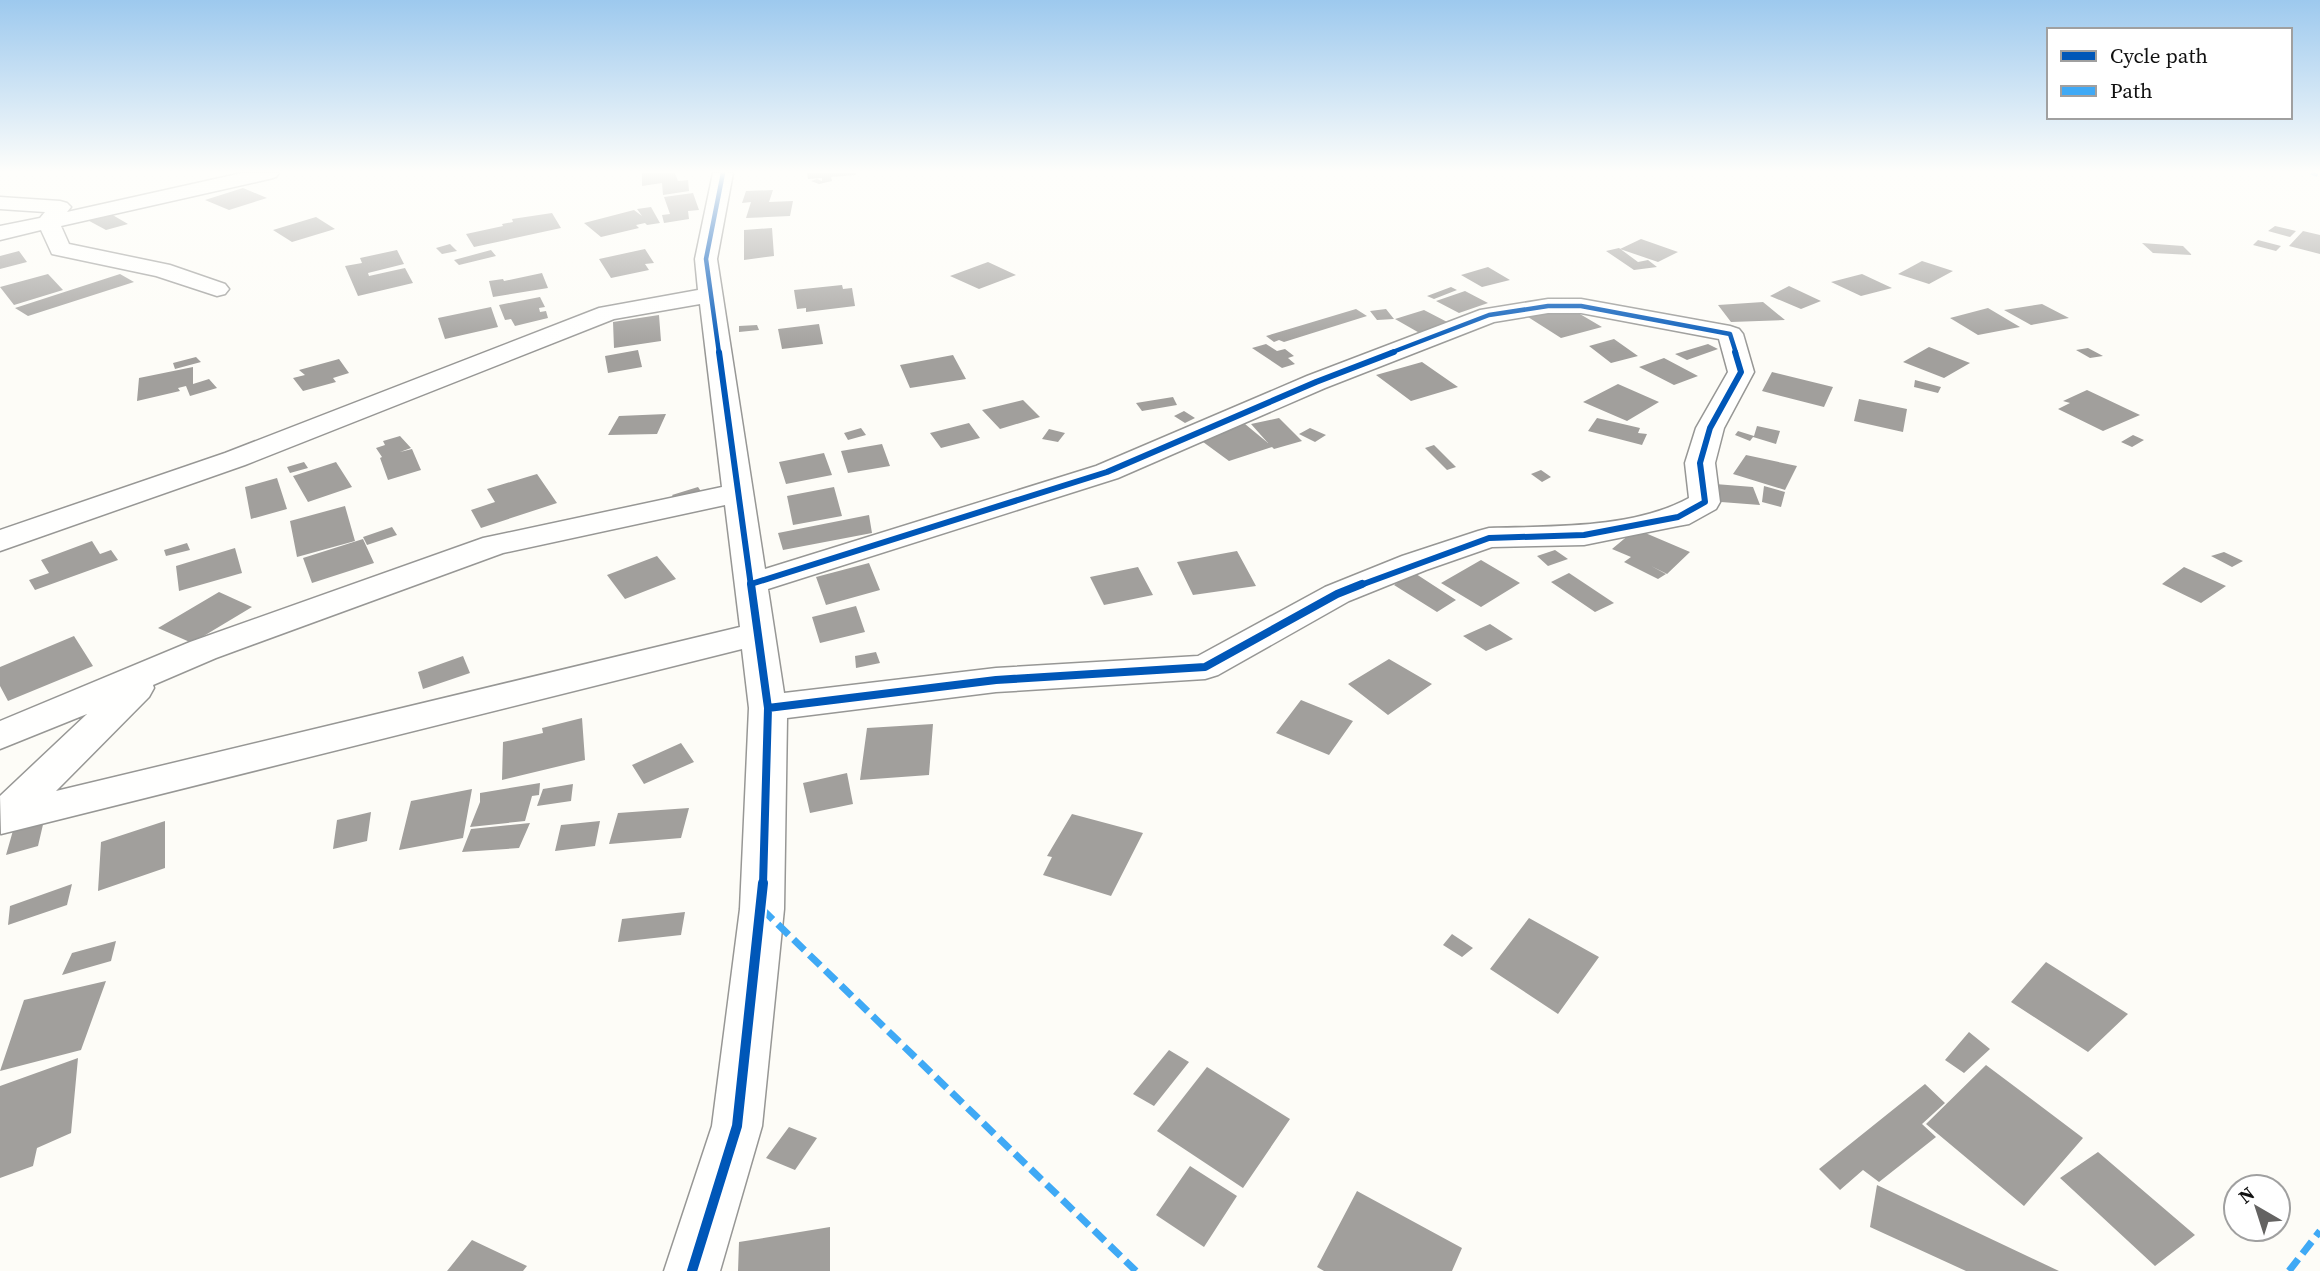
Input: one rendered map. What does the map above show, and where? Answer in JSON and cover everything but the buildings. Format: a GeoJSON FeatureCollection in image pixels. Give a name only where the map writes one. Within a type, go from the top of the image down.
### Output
{"type":"FeatureCollection","features":[{"type":"Feature","properties":{"kind":"street"},"geometry":{"type":"LineString","coordinates":[[53,232],[60,249],[162,270],[218,289]]}},
{"type":"Feature","properties":{"kind":"street"},"geometry":{"type":"LineString","coordinates":[[692,1271],[737,1126],[762,909],[768,708],[706,259],[711,232]]}},
{"type":"Feature","properties":{"kind":"street"},"geometry":{"type":"LineString","coordinates":[[0,541],[234,459],[587,324],[608,313],[711,295]]}},
{"type":"Feature","properties":{"kind":"street"},"geometry":{"type":"LineString","coordinates":[[751,584],[1107,472],[1316,382],[1489,315],[1548,306],[1581,306],[1730,334],[1741,372],[1710,428],[1700,463],[1705,502],[1678,517],[1584,535],[1489,538],[1414,563],[1337,594],[1205,667],[996,680],[768,708]]}},
{"type":"Feature","properties":{"kind":"street"},"geometry":{"type":"LineString","coordinates":[[0,736],[203,650],[494,545],[739,493]]}},
{"type":"Feature","properties":{"kind":"street"},"geometry":{"type":"LineString","coordinates":[[0,820],[759,634]]}},
{"type":"Feature","properties":{"kind":"street"},"geometry":{"type":"LineString","coordinates":[[0,820],[150,674]]}},
{"type":"Feature","properties":{"kind":"marked path"},"geometry":{"type":"LineString","coordinates":[[762,909],[1136,1271]]}},
{"type":"Feature","properties":{"kind":"marked path"},"geometry":{"type":"LineString","coordinates":[[2289,1271],[2320,1231]]}},
{"type":"Feature","properties":{"kind":"cycle path"},"geometry":{"type":"LineString","coordinates":[[692,1271],[737,1126],[762,909],[768,708],[706,259],[711,232]]}},
{"type":"Feature","properties":{"kind":"cycle path"},"geometry":{"type":"LineString","coordinates":[[751,584],[1107,472],[1316,382],[1489,315],[1548,306],[1581,306],[1730,334],[1741,372],[1710,428],[1700,463],[1705,502],[1678,517],[1584,535],[1489,538],[1414,563],[1337,594],[1205,667],[996,680],[768,708]]}}]}
